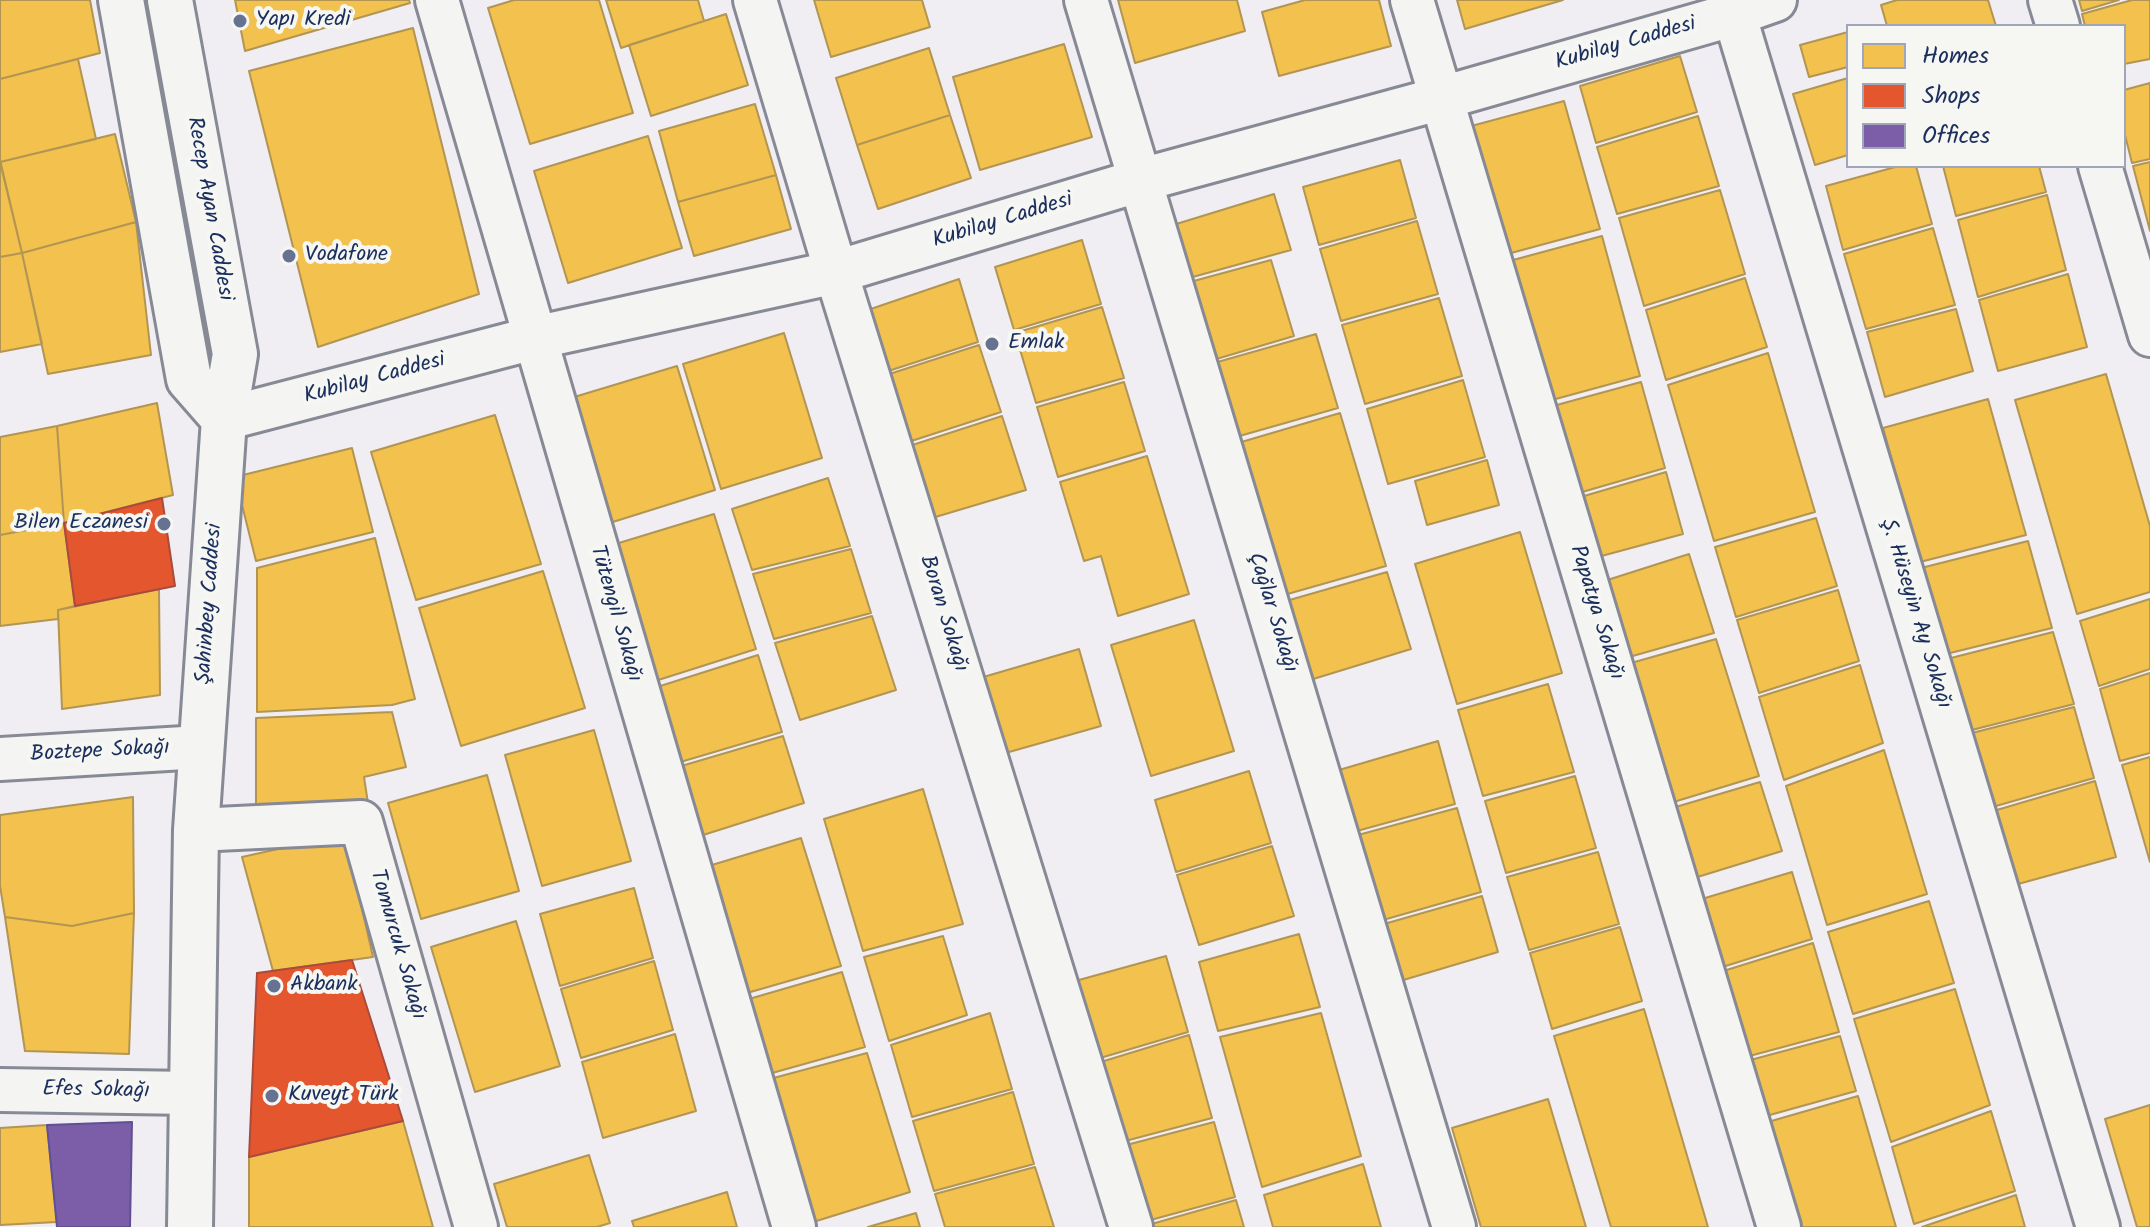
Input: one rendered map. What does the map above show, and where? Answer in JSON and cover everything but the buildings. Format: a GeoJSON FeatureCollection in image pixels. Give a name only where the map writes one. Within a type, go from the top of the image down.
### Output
{"type":"FeatureCollection","features":[{"type":"Feature","properties":{"kind":"main road"},"geometry":{"type":"LineString","coordinates":[[121,0],[189,379],[224,419]]}},
{"type":"Feature","properties":{"kind":"main road","name":"Recep Ayan Caddesi"},"geometry":{"type":"LineString","coordinates":[[170,0],[235,354],[224,419]]}},
{"type":"Feature","properties":{"kind":"main road","name":"Şahinbey Caddesi"},"geometry":{"type":"LineString","coordinates":[[190,1227],[196,830],[224,419]]}},
{"type":"Feature","properties":{"kind":"street","name":"Tütengil Sokağı"},"geometry":{"type":"LineString","coordinates":[[437,0],[794,1227]]}},
{"type":"Feature","properties":{"kind":"street","name":"Boran Sokağı"},"geometry":{"type":"LineString","coordinates":[[755,0],[1131,1227]]}},
{"type":"Feature","properties":{"kind":"street","name":"Çağlar Sokağı"},"geometry":{"type":"LineString","coordinates":[[1086,0],[1454,1227]]}},
{"type":"Feature","properties":{"kind":"street","name":"Papatya Sokağı"},"geometry":{"type":"LineString","coordinates":[[1412,0],[1779,1227]]}},
{"type":"Feature","properties":{"kind":"street","name":"Kubilay Caddesi"},"geometry":{"type":"LineString","coordinates":[[224,419],[534,338],[836,272],[1141,180],[1442,98],[1732,7],[1775,0]]}},
{"type":"Feature","properties":{"kind":"street"},"geometry":{"type":"LineString","coordinates":[[2050,0],[2057,24]]}},
{"type":"Feature","properties":{"kind":"street","name":"Ş. Hüseyin Ay Sokağı"},"geometry":{"type":"LineString","coordinates":[[1732,7],[2098,1227]]}},
{"type":"Feature","properties":{"kind":"street"},"geometry":{"type":"LineString","coordinates":[[2101,168],[2150,335]]}},
{"type":"Feature","properties":{"kind":"street","name":"Boztepe Sokağı"},"geometry":{"type":"LineString","coordinates":[[0,759],[201,747]]}},
{"type":"Feature","properties":{"kind":"street","name":"Tomurcuk Sokağı"},"geometry":{"type":"LineString","coordinates":[[196,830],[361,822],[476,1227]]}},
{"type":"Feature","properties":{"kind":"street","name":"Efes Sokağı"},"geometry":{"type":"LineString","coordinates":[[0,1090],[191,1093]]}},
{"type":"Feature","properties":{"kind":"place","name":"Yapı Kredi"},"geometry":{"type":"Point","coordinates":[240,21]}},
{"type":"Feature","properties":{"kind":"place","name":"Vodafone"},"geometry":{"type":"Point","coordinates":[289,256]}},
{"type":"Feature","properties":{"kind":"place","name":"Emlak"},"geometry":{"type":"Point","coordinates":[992,344]}},
{"type":"Feature","properties":{"kind":"place","name":"Bilen Eczanesi"},"geometry":{"type":"Point","coordinates":[164,524]}},
{"type":"Feature","properties":{"kind":"place","name":"Akbank"},"geometry":{"type":"Point","coordinates":[274,986]}},
{"type":"Feature","properties":{"kind":"place","name":"Kuveyt Türk"},"geometry":{"type":"Point","coordinates":[272,1096]}}]}
